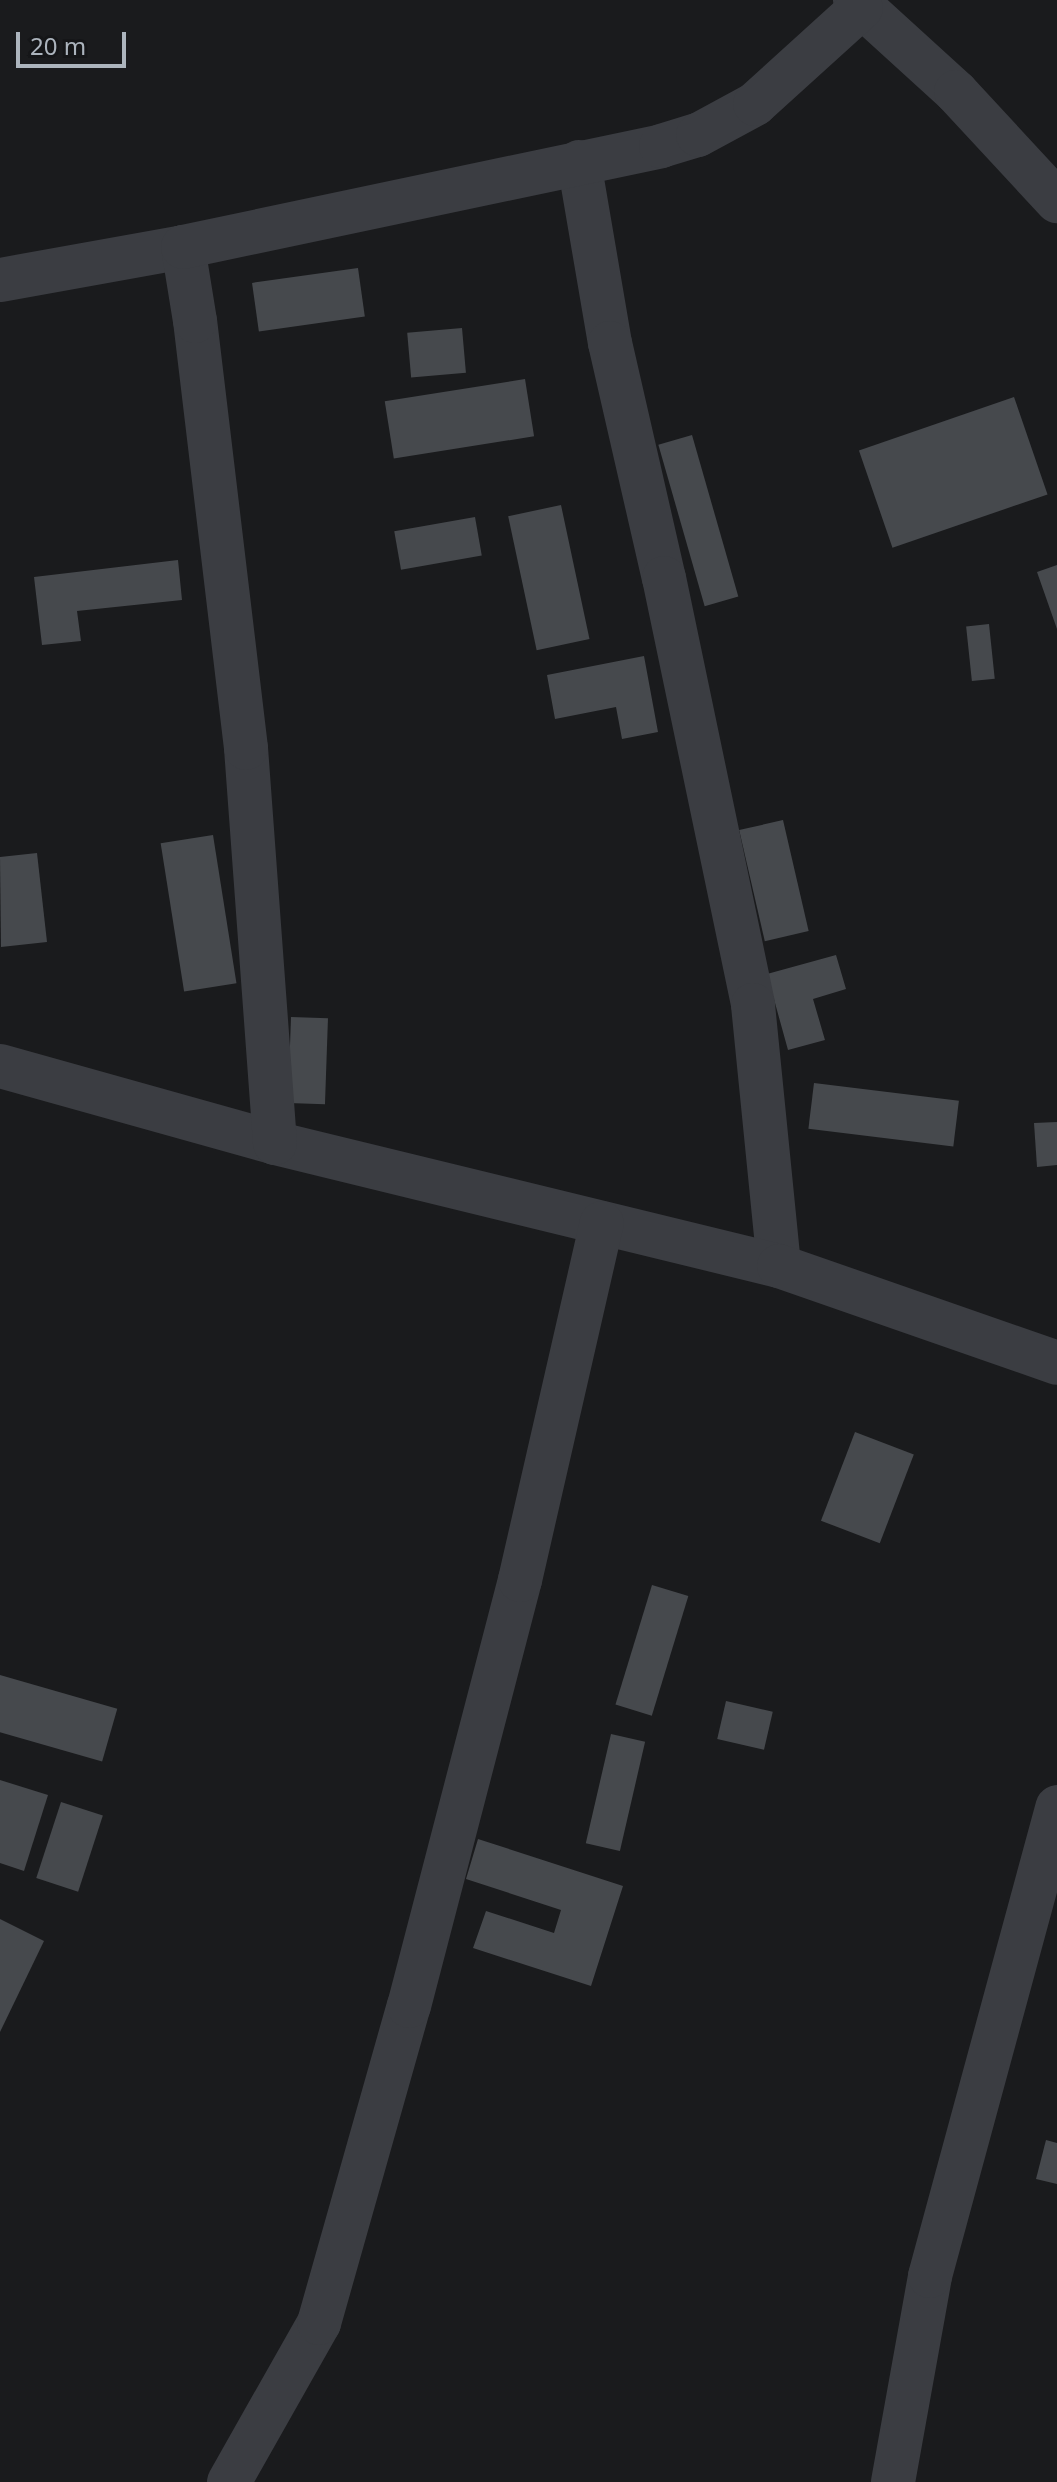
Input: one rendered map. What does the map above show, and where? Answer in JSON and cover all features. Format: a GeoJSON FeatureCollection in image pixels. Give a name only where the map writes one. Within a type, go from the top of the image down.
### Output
{"type":"FeatureCollection","features":[{"type":"Feature","properties":{"kind":"street"},"geometry":{"type":"LineString","coordinates":[[0,280],[183,247],[698,135],[755,104],[858,4],[956,92],[1057,201]]}},
{"type":"Feature","properties":{"kind":"street"},"geometry":{"type":"LineString","coordinates":[[579,162],[610,343],[664,578],[753,1005],[779,1266]]}},
{"type":"Feature","properties":{"kind":"street"},"geometry":{"type":"LineString","coordinates":[[183,247],[195,321],[246,748],[275,1143]]}},
{"type":"Feature","properties":{"kind":"street"},"geometry":{"type":"LineString","coordinates":[[0,1066],[275,1143],[779,1266],[1057,1363]]}},
{"type":"Feature","properties":{"kind":"street"},"geometry":{"type":"LineString","coordinates":[[229,2482],[319,2323],[409,2006],[516,1595],[602,1223]]}},
{"type":"Feature","properties":{"kind":"street"},"geometry":{"type":"LineString","coordinates":[[893,2482],[930,2276],[1057,1807]]}},
{"type":"Feature","properties":{"kind":"building"},"geometry":{"type":"Polygon","coordinates":[[[358,268],[365,317],[259,331],[252,283],[358,268]]]}},
{"type":"Feature","properties":{"kind":"building"},"geometry":{"type":"Polygon","coordinates":[[[462,328],[466,373],[411,378],[407,333],[462,328]]]}},
{"type":"Feature","properties":{"kind":"building"},"geometry":{"type":"Polygon","coordinates":[[[525,379],[534,436],[394,458],[385,401],[525,379]]]}},
{"type":"Feature","properties":{"kind":"building"},"geometry":{"type":"Polygon","coordinates":[[[1014,397],[1048,494],[892,548],[859,450],[1014,397]]]}},
{"type":"Feature","properties":{"kind":"building"},"geometry":{"type":"Polygon","coordinates":[[[692,435],[738,596],[705,606],[658,445],[692,435]]]}},
{"type":"Feature","properties":{"kind":"building"},"geometry":{"type":"Polygon","coordinates":[[[561,505],[589,639],[537,650],[508,516],[561,505]]]}},
{"type":"Feature","properties":{"kind":"building"},"geometry":{"type":"Polygon","coordinates":[[[475,517],[482,555],[401,570],[394,531],[475,517]]]}},
{"type":"Feature","properties":{"kind":"building"},"geometry":{"type":"Polygon","coordinates":[[[178,560],[182,600],[77,611],[81,641],[42,645],[34,577],[178,560]]]}},
{"type":"Feature","properties":{"kind":"building"},"geometry":{"type":"Polygon","coordinates":[[[1057,565],[1057,629],[1037,572],[1057,565]]]}},
{"type":"Feature","properties":{"kind":"building"},"geometry":{"type":"Polygon","coordinates":[[[989,624],[995,679],[972,681],[966,626],[989,624]]]}},
{"type":"Feature","properties":{"kind":"building"},"geometry":{"type":"Polygon","coordinates":[[[644,656],[658,732],[622,739],[616,707],[555,719],[547,675],[644,656]]]}},
{"type":"Feature","properties":{"kind":"building"},"geometry":{"type":"Polygon","coordinates":[[[783,820],[809,931],[765,941],[739,830],[783,820]]]}},
{"type":"Feature","properties":{"kind":"building"},"geometry":{"type":"Polygon","coordinates":[[[213,835],[236,983],[184,991],[161,843],[213,835]]]}},
{"type":"Feature","properties":{"kind":"building"},"geometry":{"type":"Polygon","coordinates":[[[37,853],[47,942],[1,947],[0,857],[37,853]]]}},
{"type":"Feature","properties":{"kind":"building"},"geometry":{"type":"Polygon","coordinates":[[[836,955],[846,989],[813,999],[825,1040],[788,1050],[767,974],[836,955]]]}},
{"type":"Feature","properties":{"kind":"building"},"geometry":{"type":"Polygon","coordinates":[[[291,1017],[328,1018],[325,1104],[288,1103],[291,1017]]]}},
{"type":"Feature","properties":{"kind":"building"},"geometry":{"type":"Polygon","coordinates":[[[814,1083],[959,1101],[953,1146],[808,1129],[814,1083]]]}},
{"type":"Feature","properties":{"kind":"building"},"geometry":{"type":"Polygon","coordinates":[[[1057,1122],[1057,1165],[1037,1167],[1034,1123],[1057,1122]]]}},
{"type":"Feature","properties":{"kind":"building"},"geometry":{"type":"Polygon","coordinates":[[[855,1432],[914,1455],[880,1543],[821,1521],[855,1432]]]}},
{"type":"Feature","properties":{"kind":"building"},"geometry":{"type":"Polygon","coordinates":[[[652,1585],[688,1596],[652,1716],[615,1705],[652,1585]]]}},
{"type":"Feature","properties":{"kind":"building"},"geometry":{"type":"Polygon","coordinates":[[[0,1675],[117,1709],[102,1761],[0,1732],[0,1675]]]}},
{"type":"Feature","properties":{"kind":"building"},"geometry":{"type":"Polygon","coordinates":[[[726,1701],[773,1712],[764,1750],[717,1739],[726,1701]]]}},
{"type":"Feature","properties":{"kind":"building"},"geometry":{"type":"Polygon","coordinates":[[[611,1734],[645,1742],[620,1851],[586,1843],[611,1734]]]}},
{"type":"Feature","properties":{"kind":"building"},"geometry":{"type":"Polygon","coordinates":[[[0,1780],[48,1795],[24,1871],[0,1863],[0,1780]]]}},
{"type":"Feature","properties":{"kind":"building"},"geometry":{"type":"Polygon","coordinates":[[[61,1802],[103,1816],[78,1892],[36,1878],[61,1802]]]}},
{"type":"Feature","properties":{"kind":"building"},"geometry":{"type":"Polygon","coordinates":[[[478,1839],[623,1886],[591,1986],[473,1948],[486,1911],[554,1933],[561,1910],[466,1879],[478,1839]]]}},
{"type":"Feature","properties":{"kind":"building"},"geometry":{"type":"Polygon","coordinates":[[[0,1919],[44,1941],[0,2032],[0,1919]]]}},
{"type":"Feature","properties":{"kind":"building"},"geometry":{"type":"Polygon","coordinates":[[[1046,2140],[1057,2143],[1057,2184],[1036,2179],[1046,2140]]]}}]}
